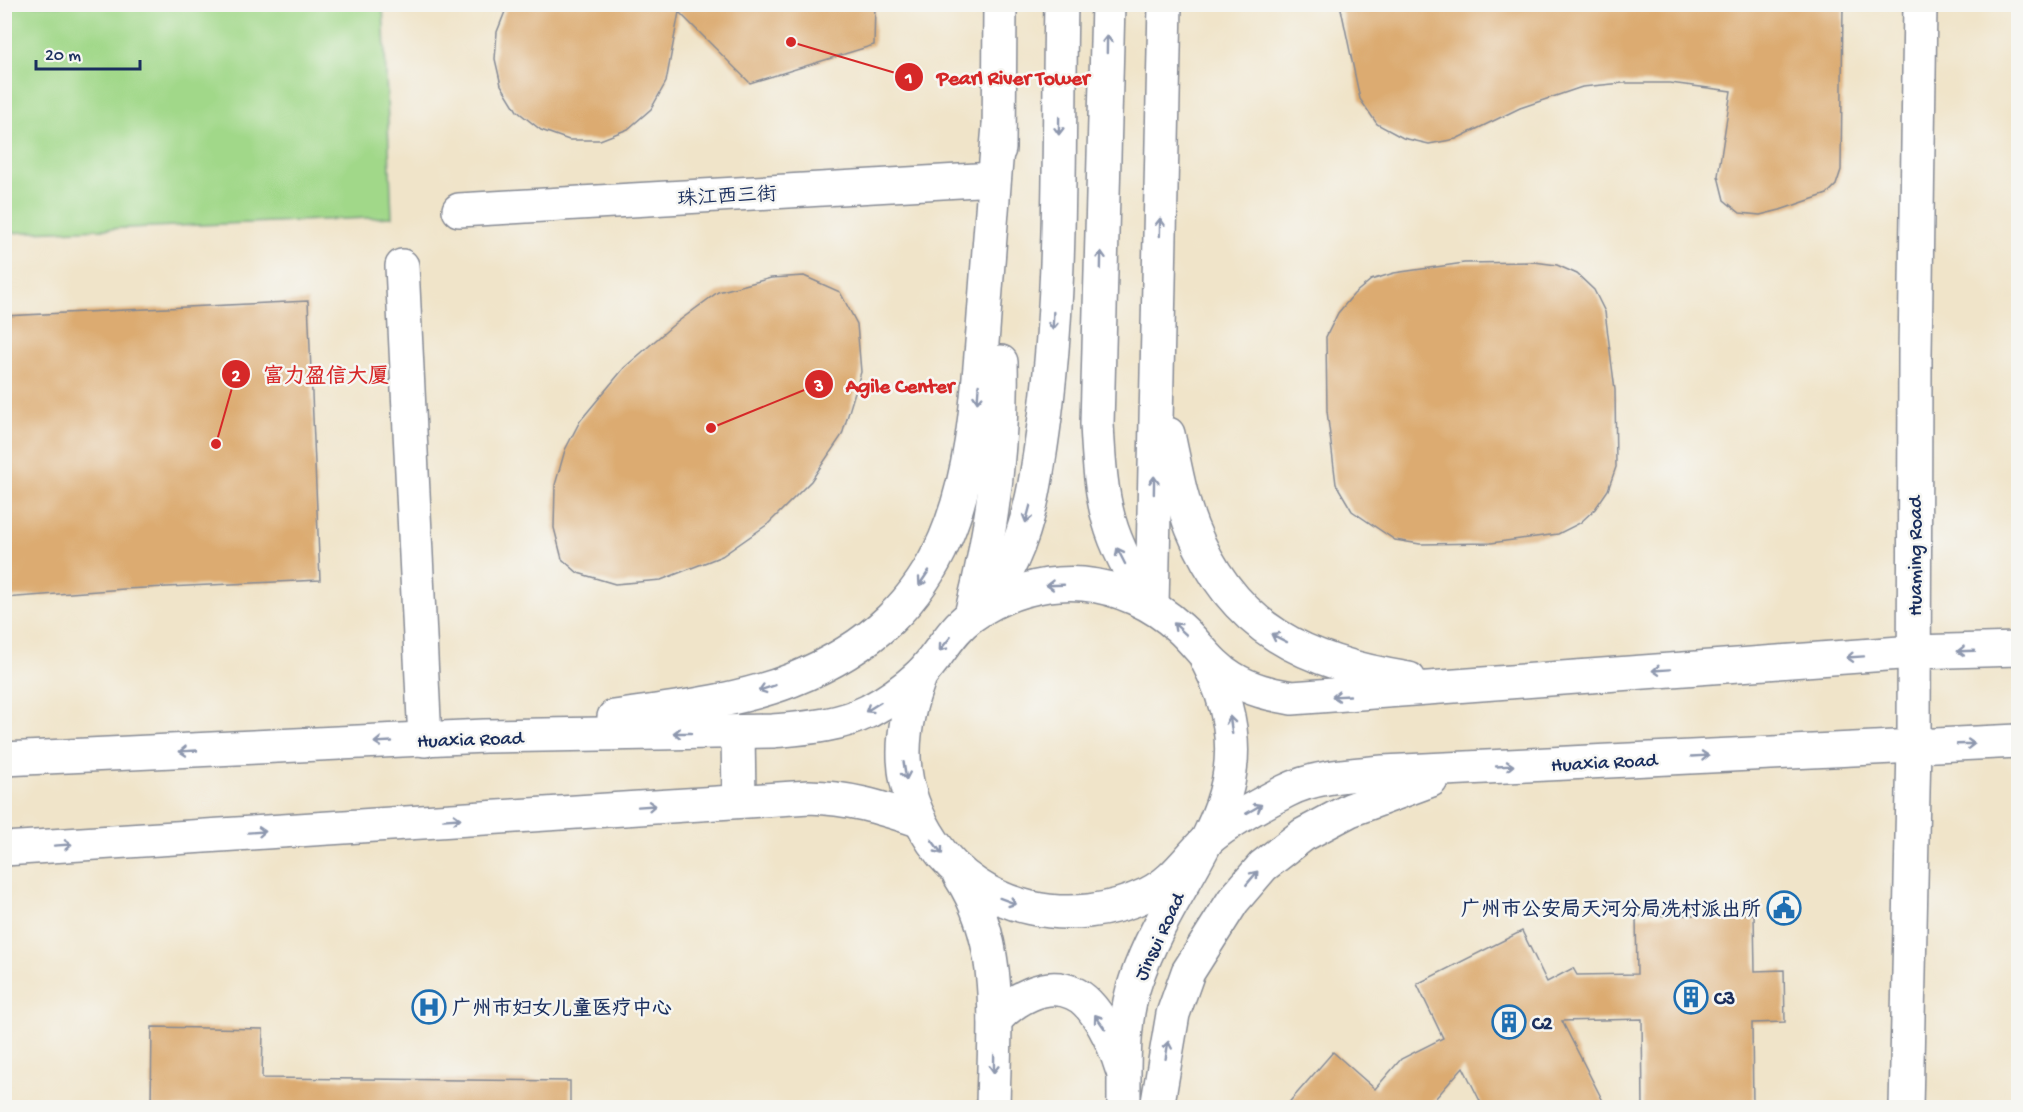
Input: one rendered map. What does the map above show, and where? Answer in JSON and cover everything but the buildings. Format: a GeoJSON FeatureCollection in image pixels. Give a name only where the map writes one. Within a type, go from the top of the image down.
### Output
{"type":"FeatureCollection","features":[{"type":"Feature","properties":{"kind":"main road"},"geometry":{"type":"LineString","coordinates":[[970,616],[980,578],[998,462],[1002,375],[1000,4]]}},
{"type":"Feature","properties":{"kind":"main road"},"geometry":{"type":"LineString","coordinates":[[970,616],[1001,580],[1012,560],[1035,487],[1047,401],[1052,336],[1061,4]]}},
{"type":"Feature","properties":{"kind":"main road"},"geometry":{"type":"LineString","coordinates":[[1108,4],[1098,412],[1100,483],[1116,548],[1152,606]]}},
{"type":"Feature","properties":{"kind":"main road"},"geometry":{"type":"LineString","coordinates":[[1152,606],[1165,4]]}},
{"type":"Feature","properties":{"kind":"main road","name":"Huaming Road"},"geometry":{"type":"LineString","coordinates":[[1906,1107],[1914,746],[1920,4]]}},
{"type":"Feature","properties":{"kind":"main road"},"geometry":{"type":"LineString","coordinates":[[485,736],[744,696],[792,680],[830,662],[872,634],[905,605],[942,550],[956,516],[967,475],[976,425],[999,126]]}},
{"type":"Feature","properties":{"kind":"main road","name":"珠江西三街"},"geometry":{"type":"LineString","coordinates":[[459,210],[994,179]]}},
{"type":"Feature","properties":{"kind":"main road"},"geometry":{"type":"LineString","coordinates":[[402,266],[425,740]]}},
{"type":"Feature","properties":{"kind":"main road"},"geometry":{"type":"LineString","coordinates":[[1157,349],[1168,434],[1179,488],[1191,527],[1208,563],[1239,605],[1267,632],[1336,663],[1375,674],[1455,687]]}},
{"type":"Feature","properties":{"kind":"main road","name":"Huaxia Road"},"geometry":{"type":"LineString","coordinates":[[4,759],[485,736],[772,731],[840,723],[871,710],[921,674],[970,616],[1011,594],[1046,585],[1083,584],[1110,590],[1152,606],[1180,628],[1204,656],[1231,678],[1263,693],[1292,698],[1914,652],[2019,648]]}},
{"type":"Feature","properties":{"kind":"main road","name":"Huaxia Road"},"geometry":{"type":"LineString","coordinates":[[1204,656],[1221,688],[1229,714],[1233,759],[1227,795],[1206,842]]}},
{"type":"Feature","properties":{"kind":"main road","name":"Huaxia Road"},"geometry":{"type":"LineString","coordinates":[[921,674],[910,700],[903,741],[903,766],[918,820],[958,872],[982,891],[1039,910],[1095,910],[1149,894],[1173,878],[1206,842],[1247,813],[1288,790],[1331,777],[1466,768],[2019,741]]}},
{"type":"Feature","properties":{"kind":"main road"},"geometry":{"type":"LineString","coordinates":[[738,732],[739,800]]}},
{"type":"Feature","properties":{"kind":"main road"},"geometry":{"type":"LineString","coordinates":[[1157,1107],[1173,1014],[1188,972],[1233,901],[1263,866],[1304,835],[1350,810],[1466,768]]}},
{"type":"Feature","properties":{"kind":"main road"},"geometry":{"type":"LineString","coordinates":[[4,849],[739,800],[844,798],[869,803],[918,820]]}},
{"type":"Feature","properties":{"kind":"main road","name":"Jinsui Road"},"geometry":{"type":"LineString","coordinates":[[1124,1107],[1128,1026],[1135,982],[1168,909],[1206,842]]}},
{"type":"Feature","properties":{"kind":"main road"},"geometry":{"type":"LineString","coordinates":[[958,872],[972,894],[989,943],[995,1020],[993,1107]]}},
{"type":"Feature","properties":{"kind":"main road"},"geometry":{"type":"LineString","coordinates":[[995,1020],[1008,1005],[1023,996],[1053,990],[1073,992],[1088,1004],[1114,1043],[1124,1074]]}},
{"type":"Feature","properties":{"kind":"green space"},"geometry":{"type":"Polygon","coordinates":[[[4,5],[383,5],[392,217],[5,233],[4,5]]]}},
{"type":"Feature","properties":{"kind":"place","name":"Pearl River Tower"},"geometry":{"type":"Point","coordinates":[791,42]}},
{"type":"Feature","properties":{"kind":"place","name":"Agile Center"},"geometry":{"type":"Point","coordinates":[711,428]}},
{"type":"Feature","properties":{"kind":"place","name":"富力盈信大厦"},"geometry":{"type":"Point","coordinates":[216,444]}},
{"type":"Feature","properties":{"kind":"place","name":"广州市公安局天河分局冼村派出所"},"geometry":{"type":"Point","coordinates":[1784,908]}},
{"type":"Feature","properties":{"kind":"place","name":"C3"},"geometry":{"type":"Point","coordinates":[1691,997]}},
{"type":"Feature","properties":{"kind":"place","name":"广州市妇女儿童医疗中心"},"geometry":{"type":"Point","coordinates":[429,1007]}},
{"type":"Feature","properties":{"kind":"place","name":"C2"},"geometry":{"type":"Point","coordinates":[1509,1022]}}]}
